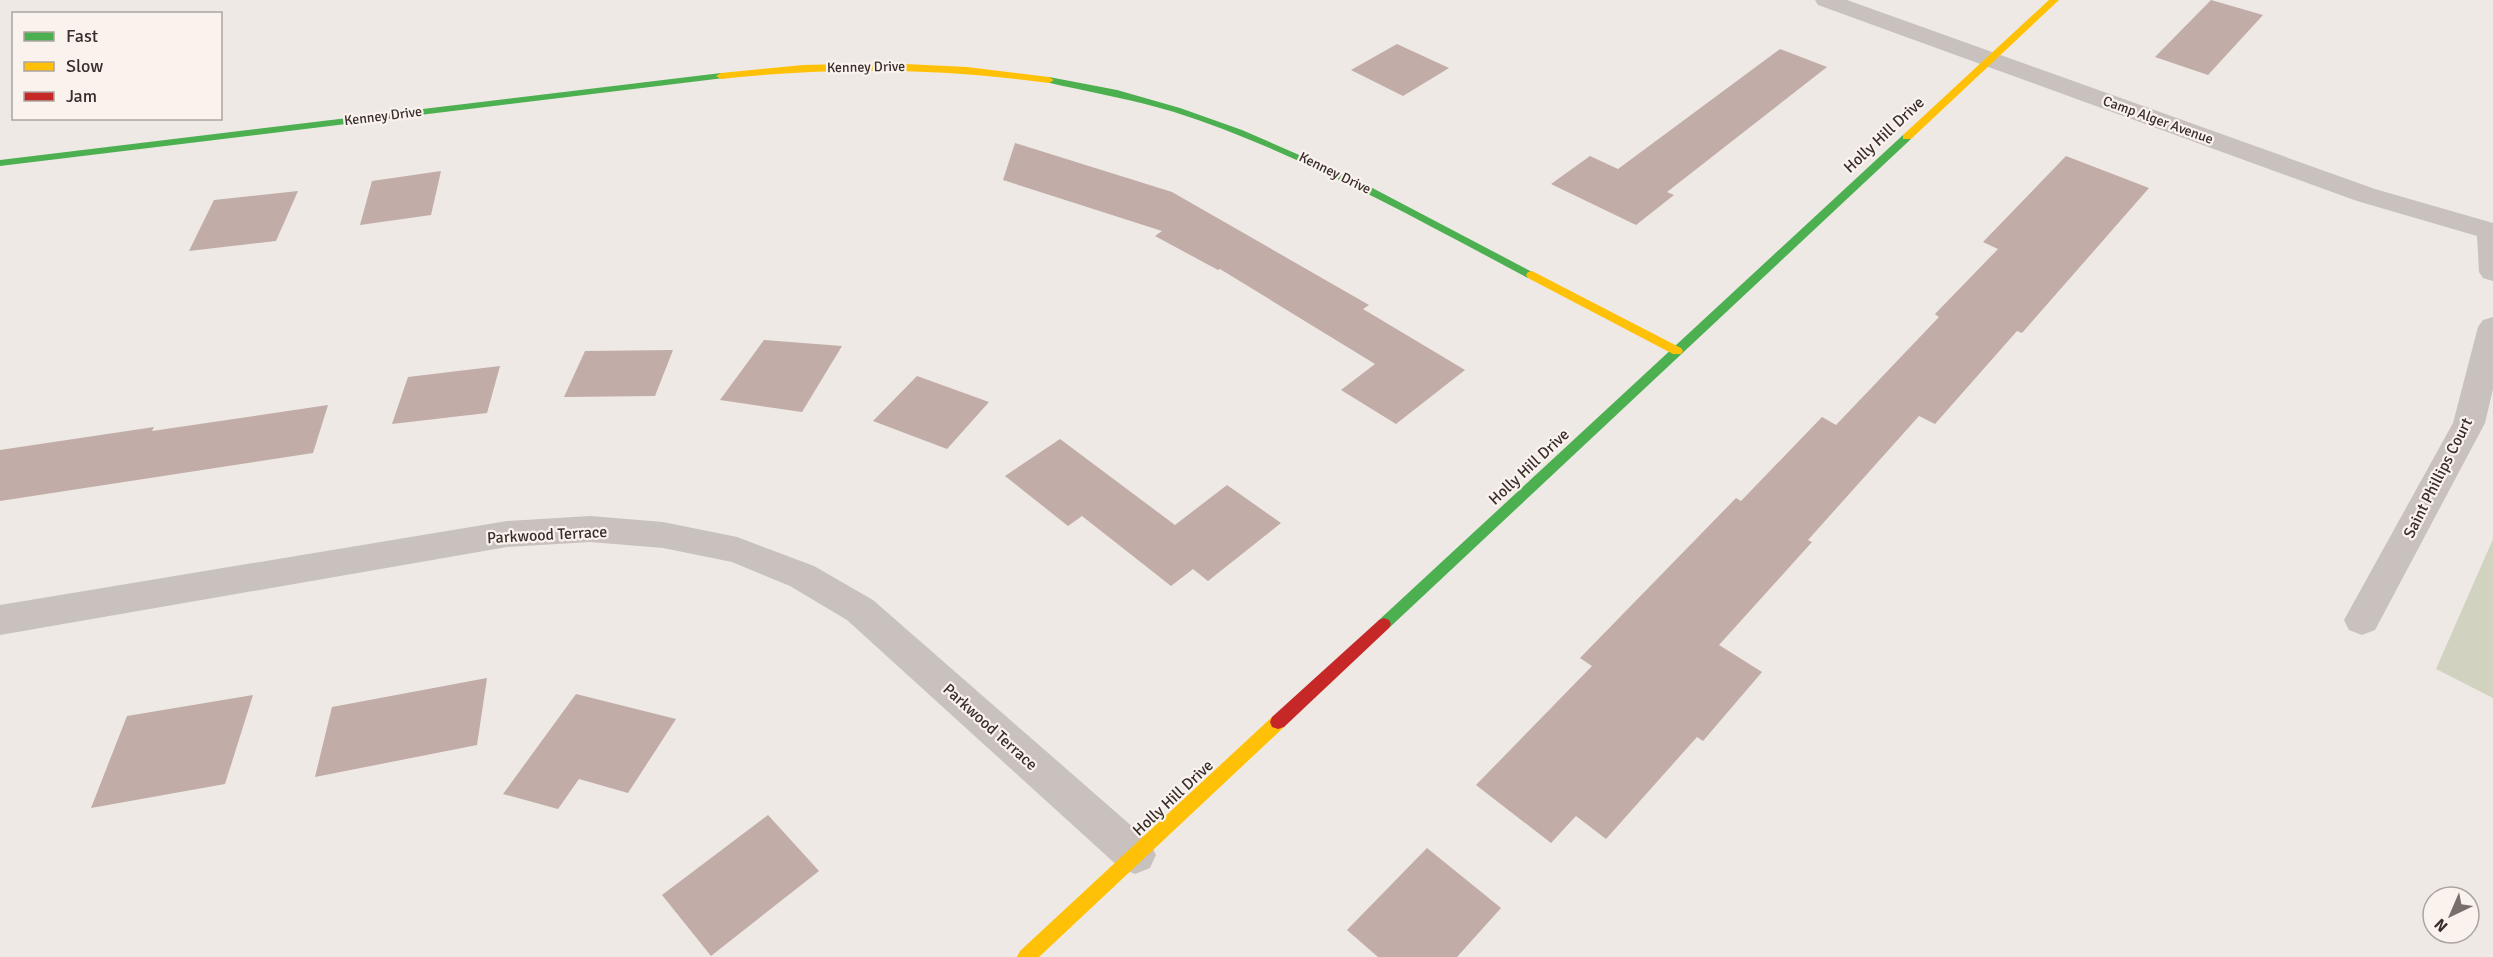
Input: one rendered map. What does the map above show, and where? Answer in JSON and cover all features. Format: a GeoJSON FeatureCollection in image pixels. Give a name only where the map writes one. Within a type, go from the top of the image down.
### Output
{"type":"FeatureCollection","features":[{"type":"Feature","properties":{"kind":"street","name":"Camp Alger Avenue"},"geometry":{"type":"LineString","coordinates":[[1826,0],[2366,195],[2492,232]]}},
{"type":"Feature","properties":{"kind":"street","name":"Holly Hill Drive"},"geometry":{"type":"LineString","coordinates":[[1026,957],[2054,0]]}},
{"type":"Feature","properties":{"kind":"street","name":"Kenney Drive"},"geometry":{"type":"LineString","coordinates":[[0,163],[725,75],[836,66],[905,66],[976,71],[1059,82],[1141,99],[1203,117],[1275,144],[1344,176],[1677,351]]}},
{"type":"Feature","properties":{"kind":"street"},"geometry":{"type":"LineString","coordinates":[[2492,232],[2493,272]]}},
{"type":"Feature","properties":{"kind":"street","name":"Saint Phillips Court"},"geometry":{"type":"LineString","coordinates":[[2362,620],[2469,423],[2493,327]]}},
{"type":"Feature","properties":{"kind":"street","name":"Parkwood Terrace"},"geometry":{"type":"LineString","coordinates":[[0,620],[507,534],[590,530],[663,535],[737,550],[802,576],[860,610],[1135,855]]}},
{"type":"Feature","properties":{"kind":"green space"},"geometry":{"type":"Polygon","coordinates":[[[2493,539],[2493,698],[2436,669],[2493,539]]]}},
{"type":"Feature","properties":{"kind":"building"},"geometry":{"type":"Polygon","coordinates":[[[2211,0],[2263,15],[2208,75],[2155,57],[2211,0]]]}},
{"type":"Feature","properties":{"kind":"building"},"geometry":{"type":"Polygon","coordinates":[[[1397,44],[1449,68],[1403,96],[1351,70],[1397,44]]]}},
{"type":"Feature","properties":{"kind":"building"},"geometry":{"type":"Polygon","coordinates":[[[1780,49],[1827,67],[1667,192],[1674,195],[1636,225],[1551,184],[1590,156],[1618,169],[1780,49]]]}},
{"type":"Feature","properties":{"kind":"building"},"geometry":{"type":"Polygon","coordinates":[[[1015,143],[1172,192],[1369,305],[1363,309],[1465,370],[1396,424],[1341,390],[1375,364],[1220,269],[1155,236],[1162,231],[1003,180],[1015,143]]]}},
{"type":"Feature","properties":{"kind":"building"},"geometry":{"type":"Polygon","coordinates":[[[2066,156],[2149,188],[2022,333],[2017,331],[1935,424],[1919,416],[1808,540],[1812,542],[1719,645],[1762,672],[1703,741],[1697,737],[1606,839],[1576,816],[1551,843],[1476,785],[1592,666],[1580,658],[1736,498],[1741,501],[1822,417],[1836,425],[1939,317],[1935,314],[1998,249],[1983,242],[2066,156]]]}},
{"type":"Feature","properties":{"kind":"building"},"geometry":{"type":"Polygon","coordinates":[[[441,171],[431,215],[360,225],[372,181],[441,171]]]}},
{"type":"Feature","properties":{"kind":"building"},"geometry":{"type":"Polygon","coordinates":[[[298,191],[276,241],[189,251],[214,200],[298,191]]]}},
{"type":"Feature","properties":{"kind":"building"},"geometry":{"type":"Polygon","coordinates":[[[764,340],[842,346],[802,412],[720,400],[764,340]]]}},
{"type":"Feature","properties":{"kind":"building"},"geometry":{"type":"Polygon","coordinates":[[[673,350],[655,396],[564,397],[585,351],[673,350]]]}},
{"type":"Feature","properties":{"kind":"building"},"geometry":{"type":"Polygon","coordinates":[[[500,366],[487,413],[392,424],[408,377],[500,366]]]}},
{"type":"Feature","properties":{"kind":"building"},"geometry":{"type":"Polygon","coordinates":[[[917,376],[989,402],[947,449],[873,421],[917,376]]]}},
{"type":"Feature","properties":{"kind":"building"},"geometry":{"type":"Polygon","coordinates":[[[328,405],[313,453],[0,501],[0,450],[154,427],[152,431],[328,405]]]}},
{"type":"Feature","properties":{"kind":"building"},"geometry":{"type":"Polygon","coordinates":[[[1060,439],[1175,525],[1227,485],[1281,523],[1208,581],[1193,569],[1171,586],[1082,516],[1068,526],[1005,476],[1060,439]]]}},
{"type":"Feature","properties":{"kind":"building"},"geometry":{"type":"Polygon","coordinates":[[[487,678],[477,745],[315,777],[332,707],[487,678]]]}},
{"type":"Feature","properties":{"kind":"building"},"geometry":{"type":"Polygon","coordinates":[[[576,694],[676,719],[628,793],[579,779],[558,809],[503,794],[576,694]]]}},
{"type":"Feature","properties":{"kind":"building"},"geometry":{"type":"Polygon","coordinates":[[[253,695],[225,784],[91,808],[127,716],[253,695]]]}},
{"type":"Feature","properties":{"kind":"building"},"geometry":{"type":"Polygon","coordinates":[[[768,815],[819,871],[711,956],[662,895],[768,815]]]}},
{"type":"Feature","properties":{"kind":"building"},"geometry":{"type":"Polygon","coordinates":[[[1427,848],[1501,908],[1457,957],[1378,957],[1347,930],[1427,848]]]}},
{"type":"Feature","properties":{"kind":"traffic: fast"},"geometry":{"type":"LineString","coordinates":[[0,163],[721,76]]}},
{"type":"Feature","properties":{"kind":"traffic: fast"},"geometry":{"type":"LineString","coordinates":[[1049,80],[1114,93],[1177,110],[1238,132],[1357,185],[1532,275]]}},
{"type":"Feature","properties":{"kind":"traffic: fast"},"geometry":{"type":"LineString","coordinates":[[1384,624],[1907,137]]}},
{"type":"Feature","properties":{"kind":"traffic: slow"},"geometry":{"type":"LineString","coordinates":[[1907,137],[2054,0]]}},
{"type":"Feature","properties":{"kind":"traffic: slow"},"geometry":{"type":"LineString","coordinates":[[721,76],[803,68],[885,66],[967,70],[1049,80]]}},
{"type":"Feature","properties":{"kind":"traffic: slow"},"geometry":{"type":"LineString","coordinates":[[1532,275],[1677,351]]}},
{"type":"Feature","properties":{"kind":"traffic: slow"},"geometry":{"type":"LineString","coordinates":[[1026,957],[1278,722]]}},
{"type":"Feature","properties":{"kind":"traffic: jam"},"geometry":{"type":"LineString","coordinates":[[1278,722],[1384,624]]}}]}
